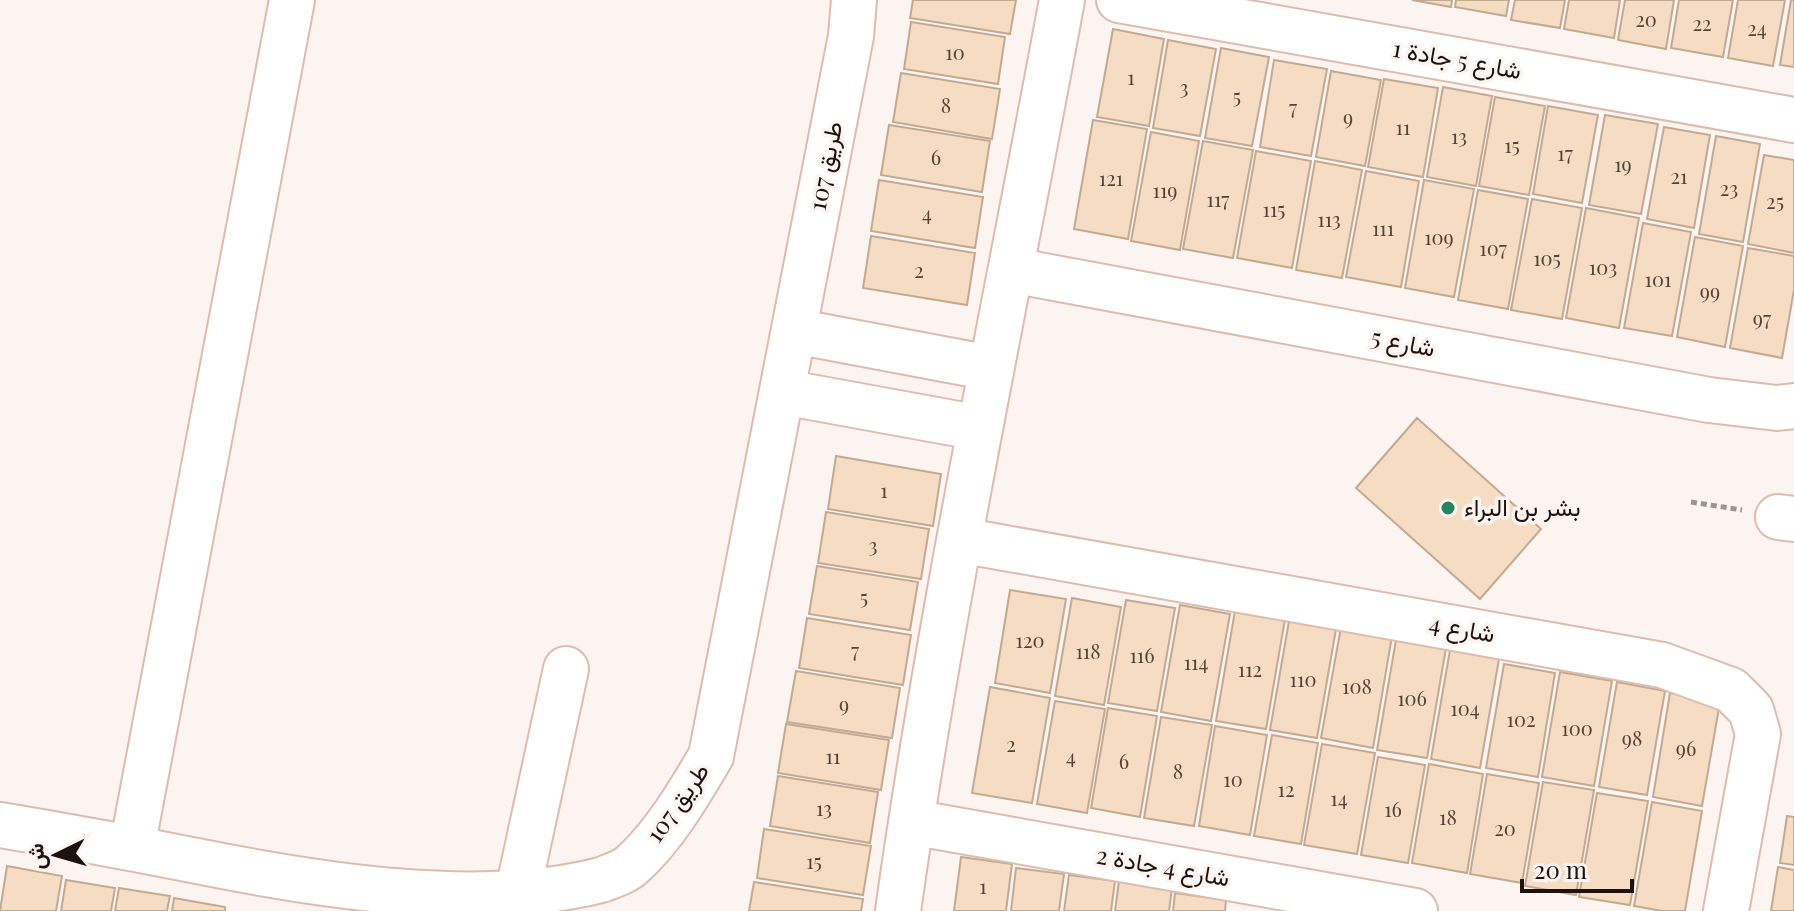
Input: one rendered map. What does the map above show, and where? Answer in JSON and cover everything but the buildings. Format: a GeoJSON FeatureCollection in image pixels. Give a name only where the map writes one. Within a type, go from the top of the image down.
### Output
{"type":"FeatureCollection","features":[{"type":"Feature","properties":{"kind":"street"},"geometry":{"type":"LineString","coordinates":[[132,848],[292,0]]}},
{"type":"Feature","properties":{"kind":"street","name":"طريق 107"},"geometry":{"type":"LineString","coordinates":[[0,825],[132,848],[324,899],[385,905],[515,905],[578,891],[632,866],[679,809],[711,756],[851,36],[854,0]]}},
{"type":"Feature","properties":{"kind":"street"},"geometry":{"type":"LineString","coordinates":[[898,911],[980,428],[1062,0]]}},
{"type":"Feature","properties":{"kind":"street","name":"شارع 5 جادة 1"},"geometry":{"type":"LineString","coordinates":[[1119,0],[1794,120]]}},
{"type":"Feature","properties":{"kind":"street","name":"شارع 5"},"geometry":{"type":"LineString","coordinates":[[1012,270],[1709,400],[1777,408],[1794,406]]}},
{"type":"Feature","properties":{"kind":"street"},"geometry":{"type":"LineString","coordinates":[[794,331],[991,368]]}},
{"type":"Feature","properties":{"kind":"street"},"geometry":{"type":"LineString","coordinates":[[783,392],[980,428]]}},
{"type":"Feature","properties":{"kind":"street","name":"شارع 4"},"geometry":{"type":"LineString","coordinates":[[960,540],[1662,665],[1731,690],[1751,710],[1758,734],[1726,911]]}},
{"type":"Feature","properties":{"kind":"street"},"geometry":{"type":"LineString","coordinates":[[515,905],[566,669]]}},
{"type":"Feature","properties":{"kind":"street","name":"شارع 4 جادة 2"},"geometry":{"type":"LineString","coordinates":[[911,822],[1415,911]]}},
{"type":"Feature","properties":{"kind":"path"},"geometry":{"type":"LineString","coordinates":[[1691,502],[1786,518]]}},
{"type":"Feature","properties":{"kind":"place","name":"بشر بن البراء"},"geometry":{"type":"Point","coordinates":[1448,508]}}]}
